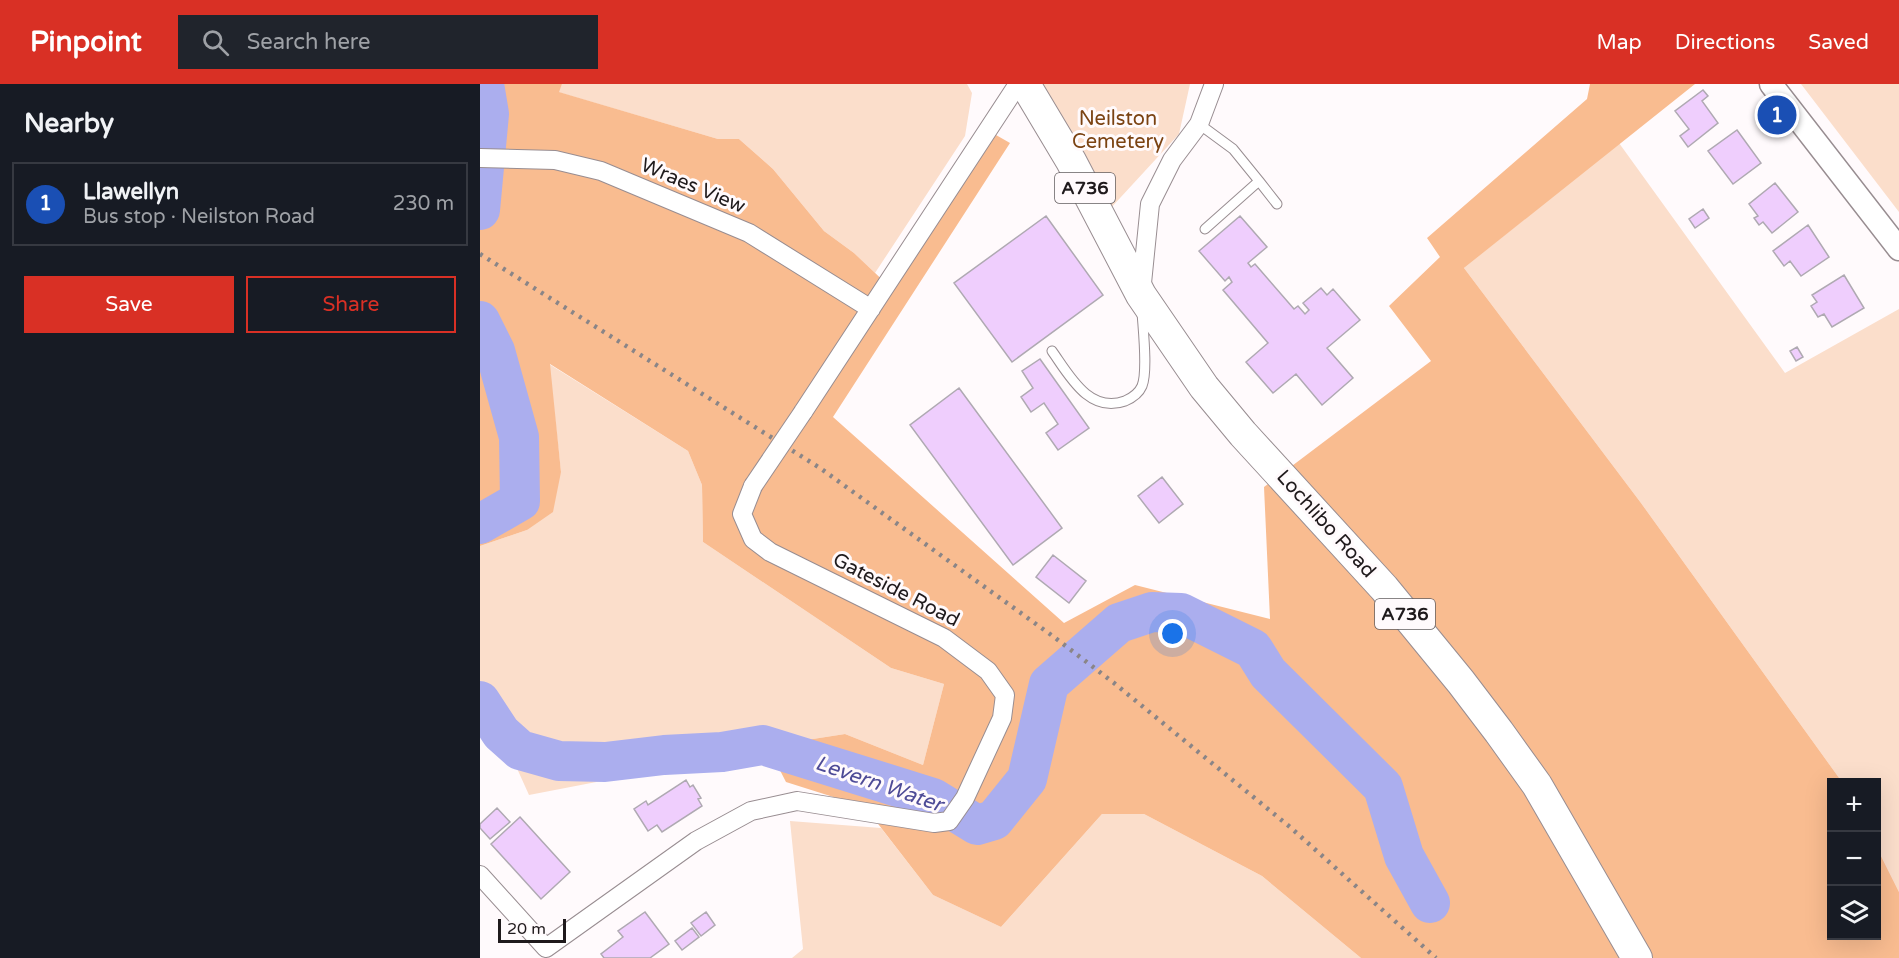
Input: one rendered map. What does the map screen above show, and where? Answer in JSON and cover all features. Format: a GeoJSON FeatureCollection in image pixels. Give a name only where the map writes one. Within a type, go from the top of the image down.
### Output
{"type":"FeatureCollection","features":[{"type":"Feature","properties":{"kind":"main road","name":"Lochlibo Road"},"geometry":{"type":"LineString","coordinates":[[1025,84],[1071,161],[1141,295],[1204,387],[1243,434],[1384,588],[1499,732],[1537,785],[1637,958]]}},
{"type":"Feature","properties":{"kind":"street","name":"Gateside Road"},"geometry":{"type":"LineString","coordinates":[[480,875],[550,953],[696,841],[751,811],[797,801],[934,823],[949,821],[965,798],[1002,718],[1005,695],[988,671],[944,638],[770,552],[753,539],[742,514],[753,486],[1018,84]]}},
{"type":"Feature","properties":{"kind":"street"},"geometry":{"type":"LineString","coordinates":[[1141,295],[1150,204],[1172,160],[1199,124],[1214,84]]}},
{"type":"Feature","properties":{"kind":"street"},"geometry":{"type":"LineString","coordinates":[[1771,84],[1899,249]]}},
{"type":"Feature","properties":{"kind":"street","name":"Wraes View"},"geometry":{"type":"LineString","coordinates":[[480,158],[555,160],[601,171],[749,234],[871,309]]}},
{"type":"Feature","properties":{"kind":"lane"},"geometry":{"type":"LineString","coordinates":[[1199,124],[1233,149],[1277,204]]}},
{"type":"Feature","properties":{"kind":"lane"},"geometry":{"type":"LineString","coordinates":[[1205,229],[1259,181]]}},
{"type":"Feature","properties":{"kind":"lane"},"geometry":{"type":"LineString","coordinates":[[1052,351],[1076,385],[1090,399],[1104,403],[1120,402],[1132,398],[1142,386],[1145,360],[1141,295]]}},
{"type":"Feature","properties":{"kind":"green space"},"geometry":{"type":"Polygon","coordinates":[[[562,84],[967,84],[972,93],[965,136],[875,273],[854,253],[824,231],[773,169],[739,139],[718,139],[558,92],[562,84]]]}},
{"type":"Feature","properties":{"kind":"green space","name":"Neilston Cemetery"},"geometry":{"type":"Polygon","coordinates":[[[1037,84],[1190,84],[1179,134],[1109,210],[1037,84]]]}},
{"type":"Feature","properties":{"kind":"green space"},"geometry":{"type":"Polygon","coordinates":[[[1801,84],[1899,84],[1899,212],[1801,84]]]}},
{"type":"Feature","properties":{"kind":"green space"},"geometry":{"type":"Polygon","coordinates":[[[1619,143],[1785,373],[1899,309],[1899,892],[1881,856],[1881,778],[1839,778],[1641,503],[1464,268],[1619,143]]]}},
{"type":"Feature","properties":{"kind":"green space"},"geometry":{"type":"Polygon","coordinates":[[[549,364],[688,451],[702,485],[703,542],[891,668],[944,684],[923,765],[845,734],[768,746],[529,795],[501,733],[480,701],[480,546],[527,530],[561,472],[549,364]]]}},
{"type":"Feature","properties":{"kind":"green space"},"geometry":{"type":"Polygon","coordinates":[[[1102,814],[1144,814],[1262,876],[1361,958],[792,958],[803,949],[790,821],[881,828],[933,895],[1001,927],[1102,814]]]}},
{"type":"Feature","properties":{"kind":"shaded area"},"geometry":{"type":"Polygon","coordinates":[[[480,84],[562,84],[559,92],[718,139],[739,139],[773,169],[824,231],[854,253],[892,289],[996,135],[1010,143],[833,417],[1064,623],[1135,585],[1270,619],[1264,487],[1431,361],[1389,306],[1440,257],[1427,238],[1587,99],[1590,84],[1695,84],[1464,268],[1641,503],[1839,778],[1827,778],[1827,940],[1881,940],[1881,856],[1899,892],[1899,958],[1361,958],[1262,876],[1144,814],[1102,814],[1001,927],[933,895],[865,807],[786,782],[766,743],[768,746],[845,734],[923,765],[944,684],[891,668],[703,542],[702,485],[688,451],[550,364],[561,472],[553,512],[527,530],[480,546],[480,84]]]}},
{"type":"Feature","properties":{"kind":"building"},"geometry":{"type":"Polygon","coordinates":[[[1703,90],[1708,96],[1702,101],[1718,123],[1688,147],[1680,136],[1689,129],[1675,111],[1703,90]]]}},
{"type":"Feature","properties":{"kind":"building"},"geometry":{"type":"Polygon","coordinates":[[[1737,130],[1761,163],[1733,184],[1708,151],[1737,130]]]}},
{"type":"Feature","properties":{"kind":"building"},"geometry":{"type":"Polygon","coordinates":[[[1775,183],[1798,212],[1772,233],[1763,222],[1759,225],[1754,218],[1758,216],[1749,204],[1775,183]]]}},
{"type":"Feature","properties":{"kind":"building"},"geometry":{"type":"Polygon","coordinates":[[[1703,209],[1709,218],[1695,228],[1689,219],[1703,209]]]}},
{"type":"Feature","properties":{"kind":"building"},"geometry":{"type":"Polygon","coordinates":[[[1046,216],[1103,295],[1012,362],[954,283],[1046,216]]]}},
{"type":"Feature","properties":{"kind":"building"},"geometry":{"type":"Polygon","coordinates":[[[1240,216],[1267,247],[1248,263],[1251,267],[1255,264],[1294,309],[1298,306],[1305,314],[1309,310],[1303,303],[1321,288],[1327,295],[1333,289],[1360,320],[1327,348],[1353,378],[1322,405],[1296,374],[1273,393],[1246,362],[1268,343],[1223,290],[1232,282],[1229,277],[1225,281],[1199,251],[1240,216]]]}},
{"type":"Feature","properties":{"kind":"building"},"geometry":{"type":"Polygon","coordinates":[[[1808,225],[1829,257],[1801,276],[1790,261],[1784,266],[1773,251],[1808,225]]]}},
{"type":"Feature","properties":{"kind":"building"},"geometry":{"type":"Polygon","coordinates":[[[1844,275],[1864,308],[1832,327],[1824,314],[1818,317],[1811,306],[1817,302],[1812,295],[1844,275]]]}},
{"type":"Feature","properties":{"kind":"building"},"geometry":{"type":"Polygon","coordinates":[[[1797,347],[1803,357],[1796,361],[1790,351],[1797,347]]]}},
{"type":"Feature","properties":{"kind":"building"},"geometry":{"type":"Polygon","coordinates":[[[1040,359],[1089,428],[1058,450],[1046,433],[1058,424],[1044,403],[1031,412],[1021,397],[1033,388],[1022,371],[1040,359]]]}},
{"type":"Feature","properties":{"kind":"building"},"geometry":{"type":"Polygon","coordinates":[[[959,388],[1062,528],[1013,565],[910,425],[959,388]]]}},
{"type":"Feature","properties":{"kind":"building"},"geometry":{"type":"Polygon","coordinates":[[[1162,477],[1183,504],[1159,523],[1138,496],[1162,477]]]}},
{"type":"Feature","properties":{"kind":"building"},"geometry":{"type":"Polygon","coordinates":[[[1053,555],[1086,581],[1069,603],[1036,577],[1053,555]]]}},
{"type":"Feature","properties":{"kind":"building"},"geometry":{"type":"Polygon","coordinates":[[[686,780],[690,787],[693,785],[701,798],[698,799],[702,806],[662,832],[657,825],[648,831],[634,809],[646,801],[648,805],[686,780]]]}},
{"type":"Feature","properties":{"kind":"building"},"geometry":{"type":"Polygon","coordinates":[[[497,808],[510,822],[490,839],[480,828],[480,824],[497,808]]]}},
{"type":"Feature","properties":{"kind":"building"},"geometry":{"type":"Polygon","coordinates":[[[520,817],[570,872],[541,899],[491,844],[520,817]]]}},
{"type":"Feature","properties":{"kind":"building"},"geometry":{"type":"Polygon","coordinates":[[[645,912],[669,944],[650,958],[604,958],[601,954],[623,937],[618,931],[645,912]]]}},
{"type":"Feature","properties":{"kind":"building"},"geometry":{"type":"Polygon","coordinates":[[[706,912],[715,925],[701,936],[691,923],[706,912]]]}},
{"type":"Feature","properties":{"kind":"building"},"geometry":{"type":"Polygon","coordinates":[[[692,928],[699,937],[682,950],[675,941],[692,928]]]}},
{"type":"Feature","properties":{"kind":"waterway","name":"Levern Water"},"geometry":{"type":"LineString","coordinates":[[480,210],[489,114],[484,84]]}},
{"type":"Feature","properties":{"kind":"waterway","name":"Levern Water"},"geometry":{"type":"LineString","coordinates":[[480,321],[495,351],[519,437],[520,501],[480,524]]}},
{"type":"Feature","properties":{"kind":"waterway","name":"Levern Water"},"geometry":{"type":"LineString","coordinates":[[480,701],[501,733],[520,750],[559,761],[605,762],[664,755],[722,752],[763,745],[933,798],[977,825],[994,820],[1027,779],[1049,684],[1119,623],[1152,612],[1181,613],[1253,649],[1268,673],[1383,787],[1404,856],[1430,903]]}},
{"type":"Feature","properties":{"kind":"railway"},"geometry":{"type":"LineString","coordinates":[[480,254],[820,468],[1054,637],[1290,827],[1436,958]]}},
{"type":"Feature","properties":{"kind":"place","name":"Llawellyn"},"geometry":{"type":"Point","coordinates":[1777,115]}}]}
